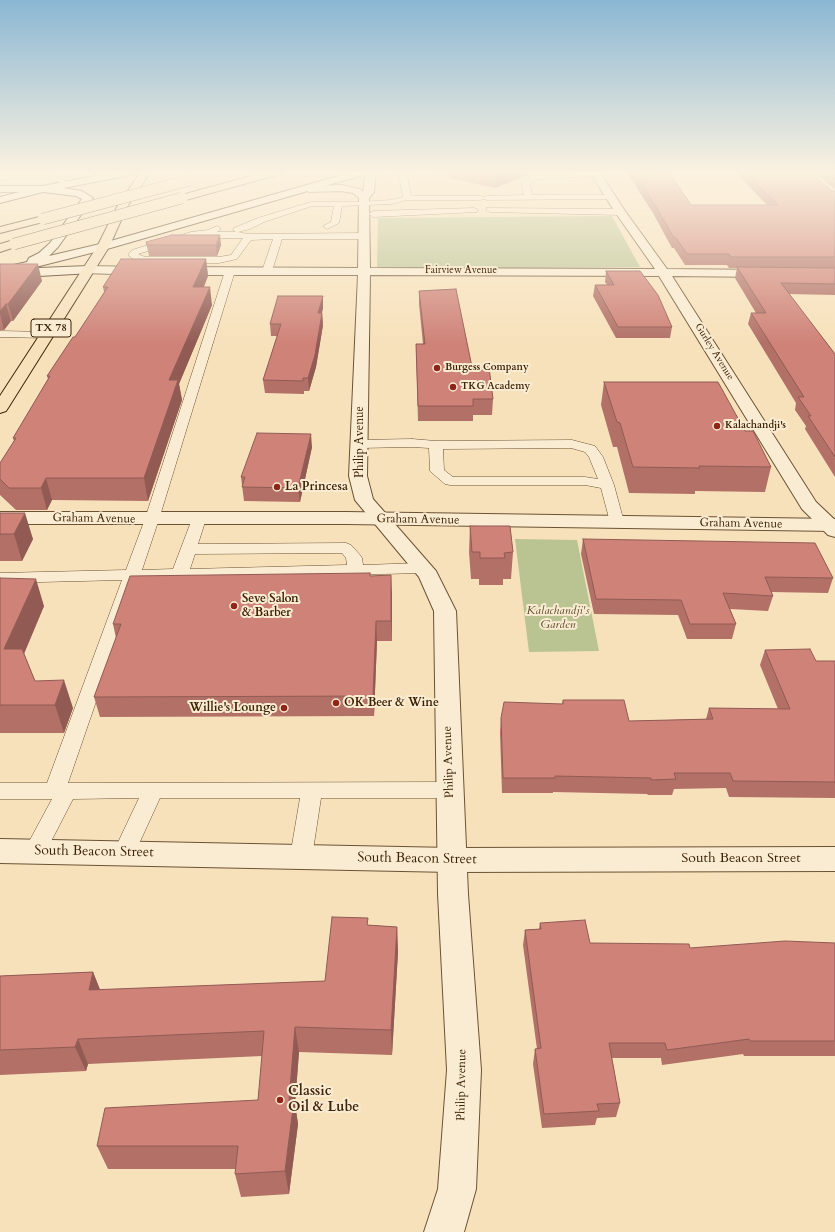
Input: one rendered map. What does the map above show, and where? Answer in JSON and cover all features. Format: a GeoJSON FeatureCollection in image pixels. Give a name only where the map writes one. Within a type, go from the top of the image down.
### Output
{"type":"FeatureCollection","features":[{"type":"Feature","properties":{"kind":"main road"},"geometry":{"type":"LineString","coordinates":[[0,230],[14,228]]}},
{"type":"Feature","properties":{"kind":"main road"},"geometry":{"type":"LineString","coordinates":[[0,239],[30,228]]}},
{"type":"Feature","properties":{"kind":"main road"},"geometry":{"type":"LineString","coordinates":[[0,248],[61,228]]}},
{"type":"Feature","properties":{"kind":"main road","name":"TX 78"},"geometry":{"type":"LineString","coordinates":[[0,408],[103,248],[112,228]]}},
{"type":"Feature","properties":{"kind":"street"},"geometry":{"type":"LineString","coordinates":[[1,272],[38,260],[54,245],[66,228]]}},
{"type":"Feature","properties":{"kind":"street"},"geometry":{"type":"LineString","coordinates":[[1,272],[103,248],[171,228]]}},
{"type":"Feature","properties":{"kind":"street","name":"Philip Avenue"},"geometry":{"type":"LineString","coordinates":[[362,228],[364,271],[358,476],[364,500],[423,568],[428,575],[445,611],[452,860],[464,1070],[457,1189],[444,1232]]}},
{"type":"Feature","properties":{"kind":"street","name":"Gurley Avenue"},"geometry":{"type":"LineString","coordinates":[[632,228],[663,272],[809,505],[833,527]]}},
{"type":"Feature","properties":{"kind":"street","name":"Fairview Avenue"},"geometry":{"type":"LineString","coordinates":[[1,272],[88,270],[781,273]]}},
{"type":"Feature","properties":{"kind":"street","name":"Graham Avenue"},"geometry":{"type":"LineString","coordinates":[[0,518],[346,518],[382,520],[617,522],[833,527]]}},
{"type":"Feature","properties":{"kind":"street","name":"South Beacon Street"},"geometry":{"type":"LineString","coordinates":[[0,851],[452,860],[835,859]]}},
{"type":"Feature","properties":{"kind":"lane"},"geometry":{"type":"LineString","coordinates":[[248,228],[242,236],[234,257],[220,260],[145,260],[139,259],[132,255],[135,252],[194,234],[213,230],[212,235],[242,236],[278,237],[310,228]]}},
{"type":"Feature","properties":{"kind":"lane"},"geometry":{"type":"LineString","coordinates":[[267,271],[278,237]]}},
{"type":"Feature","properties":{"kind":"lane"},"geometry":{"type":"LineString","coordinates":[[35,851],[60,791],[152,519],[230,271]]}},
{"type":"Feature","properties":{"kind":"lane"},"geometry":{"type":"LineString","coordinates":[[0,334],[47,335]]}},
{"type":"Feature","properties":{"kind":"lane"},"geometry":{"type":"LineString","coordinates":[[358,444],[572,444],[590,449],[596,457],[607,485],[617,522]]}},
{"type":"Feature","properties":{"kind":"lane"},"geometry":{"type":"LineString","coordinates":[[436,445],[437,471],[450,481],[585,481],[607,485]]}},
{"type":"Feature","properties":{"kind":"lane"},"geometry":{"type":"LineString","coordinates":[[180,573],[199,519]]}},
{"type":"Feature","properties":{"kind":"lane"},"geometry":{"type":"LineString","coordinates":[[188,549],[346,548],[354,558],[355,569]]}},
{"type":"Feature","properties":{"kind":"lane"},"geometry":{"type":"LineString","coordinates":[[0,578],[423,568]]}},
{"type":"Feature","properties":{"kind":"lane"},"geometry":{"type":"LineString","coordinates":[[124,853],[153,790]]}},
{"type":"Feature","properties":{"kind":"lane"},"geometry":{"type":"LineString","coordinates":[[301,857],[312,790]]}},
{"type":"Feature","properties":{"kind":"lane"},"geometry":{"type":"LineString","coordinates":[[0,791],[450,790]]}},
{"type":"Feature","properties":{"kind":"green space"},"geometry":{"type":"Polygon","coordinates":[[[378,228],[619,228],[640,267],[377,269],[378,228]]]}},
{"type":"Feature","properties":{"kind":"green space","name":"Kalachandji's Garden"},"geometry":{"type":"Polygon","coordinates":[[[515,539],[577,540],[599,651],[529,652],[515,539]]]}},
{"type":"Feature","properties":{"kind":"building"},"geometry":{"type":"Polygon","coordinates":[[[669,228],[835,228],[835,257],[731,257],[729,254],[687,254],[676,238],[674,238],[669,228]]]}},
{"type":"Feature","properties":{"kind":"building"},"geometry":{"type":"Polygon","coordinates":[[[172,235],[220,235],[216,245],[147,245],[146,242],[172,235]]]}},
{"type":"Feature","properties":{"kind":"building"},"geometry":{"type":"Polygon","coordinates":[[[121,259],[206,259],[193,287],[210,287],[169,380],[178,380],[144,478],[46,478],[41,488],[9,488],[0,479],[0,463],[16,438],[13,438],[50,376],[47,376],[108,287],[103,287],[121,259]]]}},
{"type":"Feature","properties":{"kind":"building"},"geometry":{"type":"Polygon","coordinates":[[[0,264],[38,264],[8,304],[6,304],[0,311],[0,264]]]}},
{"type":"Feature","properties":{"kind":"building"},"geometry":{"type":"Polygon","coordinates":[[[737,267],[835,268],[835,284],[781,283],[835,354],[835,457],[808,416],[811,416],[798,397],[804,397],[751,313],[766,313],[737,267]]]}},
{"type":"Feature","properties":{"kind":"building"},"geometry":{"type":"Polygon","coordinates":[[[606,271],[640,271],[658,295],[672,327],[618,327],[595,285],[614,285],[606,271]]]}},
{"type":"Feature","properties":{"kind":"building"},"geometry":{"type":"Polygon","coordinates":[[[456,289],[472,367],[489,367],[493,399],[473,399],[473,406],[418,406],[416,344],[425,344],[419,291],[456,289]]]}},
{"type":"Feature","properties":{"kind":"building"},"geometry":{"type":"Polygon","coordinates":[[[278,296],[323,296],[318,313],[322,313],[315,355],[308,378],[303,378],[303,381],[263,380],[281,324],[270,324],[278,296]]]}},
{"type":"Feature","properties":{"kind":"building"},"geometry":{"type":"Polygon","coordinates":[[[604,382],[718,382],[745,431],[753,431],[771,467],[633,467],[620,423],[617,422],[604,382]]]}},
{"type":"Feature","properties":{"kind":"building"},"geometry":{"type":"Polygon","coordinates":[[[257,433],[311,434],[298,488],[242,487],[245,477],[241,477],[257,433]]]}},
{"type":"Feature","properties":{"kind":"building"},"geometry":{"type":"Polygon","coordinates":[[[0,513],[25,513],[14,534],[0,534],[0,513]]]}},
{"type":"Feature","properties":{"kind":"building"},"geometry":{"type":"Polygon","coordinates":[[[470,526],[510,526],[513,552],[504,553],[505,558],[480,558],[480,552],[472,552],[470,526]]]}},
{"type":"Feature","properties":{"kind":"building"},"geometry":{"type":"Polygon","coordinates":[[[583,539],[815,543],[833,578],[765,577],[773,596],[723,593],[736,624],[690,624],[681,600],[596,599],[583,539]]]}},
{"type":"Feature","properties":{"kind":"building"},"geometry":{"type":"Polygon","coordinates":[[[370,573],[370,576],[391,575],[391,621],[376,621],[373,696],[94,697],[121,624],[113,624],[130,576],[370,573]]]}},
{"type":"Feature","properties":{"kind":"building"},"geometry":{"type":"Polygon","coordinates":[[[0,578],[36,579],[4,649],[22,649],[35,681],[64,680],[55,705],[0,705],[0,578]]]}},
{"type":"Feature","properties":{"kind":"building"},"geometry":{"type":"Polygon","coordinates":[[[810,649],[816,661],[835,661],[835,782],[733,781],[730,773],[674,773],[676,779],[651,780],[651,778],[555,776],[555,778],[503,778],[501,718],[504,702],[563,704],[563,700],[624,700],[629,721],[713,719],[709,708],[790,709],[765,650],[810,649]]]}},
{"type":"Feature","properties":{"kind":"building"},"geometry":{"type":"Polygon","coordinates":[[[332,917],[368,918],[367,925],[397,927],[391,1030],[295,1027],[289,1101],[294,1100],[285,1171],[235,1174],[238,1146],[97,1146],[105,1108],[258,1100],[264,1031],[78,1039],[75,1047],[0,1050],[0,976],[93,972],[89,990],[325,981],[332,917]]]}},
{"type":"Feature","properties":{"kind":"building"},"geometry":{"type":"Polygon","coordinates":[[[585,920],[590,943],[689,944],[690,948],[785,941],[835,943],[835,1041],[750,1041],[749,1039],[667,1050],[665,1043],[609,1043],[620,1103],[597,1104],[599,1111],[544,1114],[535,1049],[541,1048],[525,930],[541,929],[540,923],[585,920]]]}},
{"type":"Feature","properties":{"kind":"place","name":"Burgess Company"},"geometry":{"type":"Point","coordinates":[437,368]}},
{"type":"Feature","properties":{"kind":"place","name":"TKG Academy"},"geometry":{"type":"Point","coordinates":[453,387]}},
{"type":"Feature","properties":{"kind":"place","name":"Kalachandji's"},"geometry":{"type":"Point","coordinates":[717,426]}},
{"type":"Feature","properties":{"kind":"place","name":"La Princesa"},"geometry":{"type":"Point","coordinates":[277,487]}},
{"type":"Feature","properties":{"kind":"place","name":"Seve Salon & Barber"},"geometry":{"type":"Point","coordinates":[234,606]}},
{"type":"Feature","properties":{"kind":"place","name":"OK Beer & Wine"},"geometry":{"type":"Point","coordinates":[336,703]}},
{"type":"Feature","properties":{"kind":"place","name":"Willie's Lounge"},"geometry":{"type":"Point","coordinates":[284,708]}},
{"type":"Feature","properties":{"kind":"place","name":"Classic Oil & Lube"},"geometry":{"type":"Point","coordinates":[280,1100]}}]}
